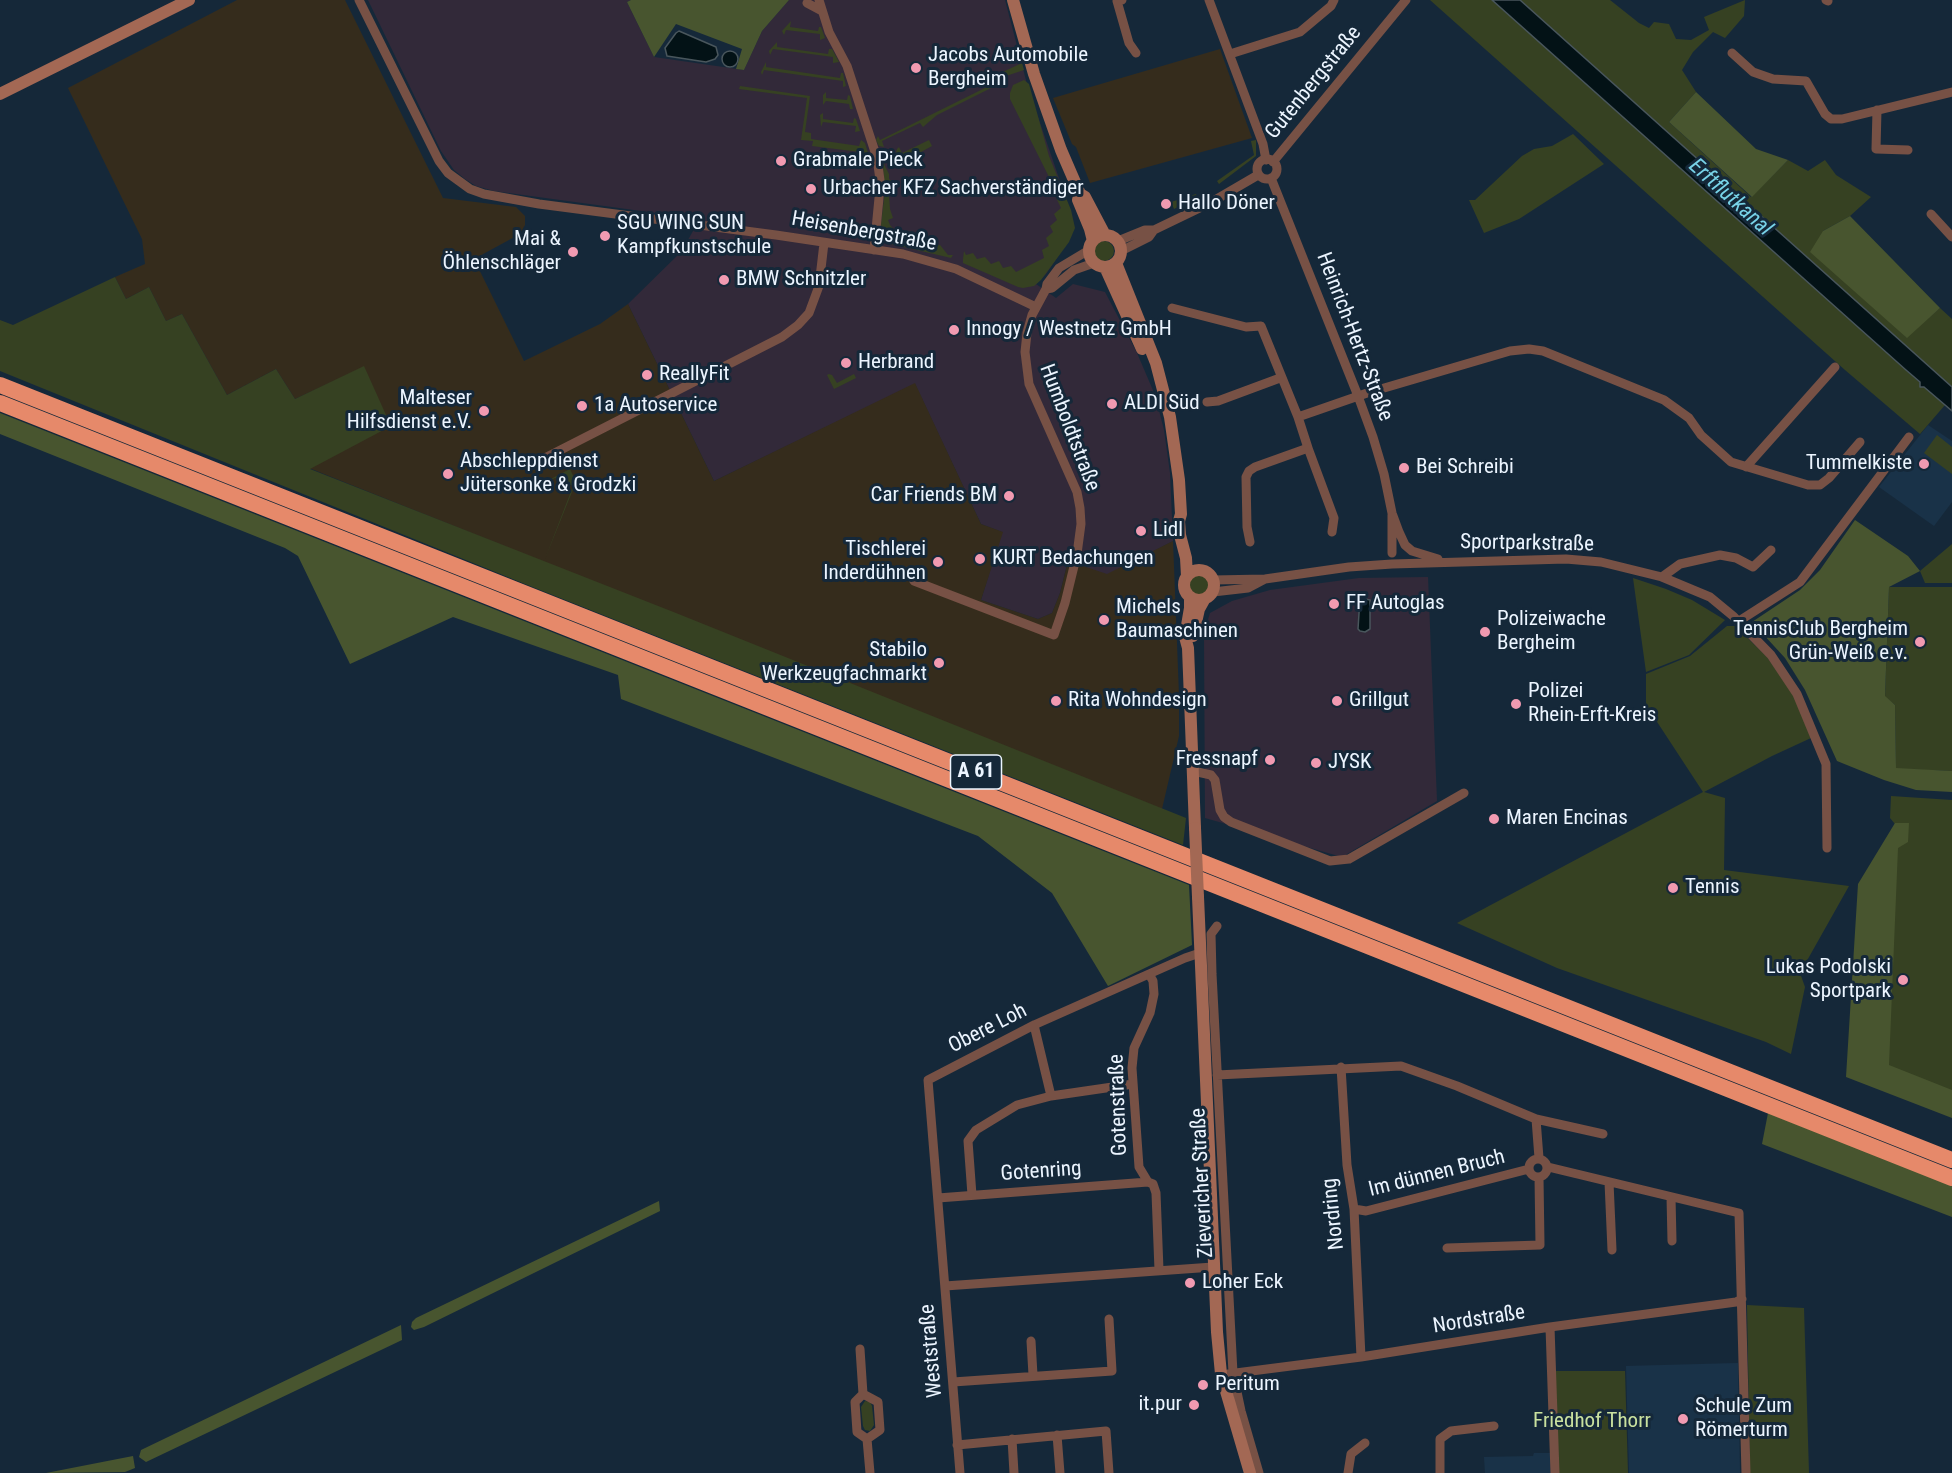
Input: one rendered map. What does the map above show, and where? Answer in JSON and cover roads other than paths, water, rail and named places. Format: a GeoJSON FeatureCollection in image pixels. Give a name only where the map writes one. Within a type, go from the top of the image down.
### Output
{"type":"FeatureCollection","features":[{"type":"Feature","properties":{"kind":"highway","name":"A 61"},"geometry":{"type":"LineString","coordinates":[[0,385],[1952,1160]]}},
{"type":"Feature","properties":{"kind":"highway","name":"A 61"},"geometry":{"type":"LineString","coordinates":[[0,403],[1952,1178]]}},
{"type":"Feature","properties":{"kind":"street"},"geometry":{"type":"LineString","coordinates":[[0,94],[189,0]]}},
{"type":"Feature","properties":{"kind":"street","name":"Heisenbergstraße"},"geometry":{"type":"LineString","coordinates":[[359,0],[439,161],[448,173],[470,189],[484,194],[539,204],[913,256],[956,269],[1036,307]]}},
{"type":"Feature","properties":{"kind":"street"},"geometry":{"type":"LineString","coordinates":[[819,0],[829,32],[847,66],[877,158],[880,180],[873,250]]}},
{"type":"Feature","properties":{"kind":"street"},"geometry":{"type":"LineString","coordinates":[[1013,0],[1034,74],[1061,150],[1080,194],[1085,197],[1105,235],[1110,236],[1111,257],[1162,391],[1170,417],[1176,451],[1181,514],[1194,557],[1203,571],[1210,591]]}},
{"type":"Feature","properties":{"kind":"street"},"geometry":{"type":"LineString","coordinates":[[1118,0],[1129,43],[1136,53]]}},
{"type":"Feature","properties":{"kind":"street"},"geometry":{"type":"LineString","coordinates":[[1209,0],[1263,144],[1270,161],[1277,170],[1271,178],[1266,179],[1258,175]]}},
{"type":"Feature","properties":{"kind":"street"},"geometry":{"type":"LineString","coordinates":[[1230,54],[1299,32],[1331,6],[1334,0]]}},
{"type":"Feature","properties":{"kind":"street","name":"Gutenbergstraße"},"geometry":{"type":"LineString","coordinates":[[1270,161],[1406,0]]}},
{"type":"Feature","properties":{"kind":"street"},"geometry":{"type":"LineString","coordinates":[[807,3],[822,11]]}},
{"type":"Feature","properties":{"kind":"street"},"geometry":{"type":"LineString","coordinates":[[1732,53],[1753,72],[1773,79],[1806,81],[1825,114],[1831,119],[1842,119],[1952,92]]}},
{"type":"Feature","properties":{"kind":"street"},"geometry":{"type":"LineString","coordinates":[[1877,110],[1876,149],[1908,150]]}},
{"type":"Feature","properties":{"kind":"street"},"geometry":{"type":"LineString","coordinates":[[1258,175],[1258,165],[1270,161]]}},
{"type":"Feature","properties":{"kind":"street"},"geometry":{"type":"LineString","coordinates":[[1080,194],[1078,200],[1090,229],[1091,260],[1111,257],[1149,237],[1154,230],[1210,203],[1258,175]]}},
{"type":"Feature","properties":{"kind":"street","name":"Heinrich-Hertz-Straße"},"geometry":{"type":"LineString","coordinates":[[1271,178],[1358,396],[1384,474],[1392,513],[1405,545],[1412,551],[1446,561]]}},
{"type":"Feature","properties":{"kind":"street"},"geometry":{"type":"LineString","coordinates":[[1931,214],[1952,237]]}},
{"type":"Feature","properties":{"kind":"street"},"geometry":{"type":"LineString","coordinates":[[1091,245],[1105,235]]}},
{"type":"Feature","properties":{"kind":"street"},"geometry":{"type":"LineString","coordinates":[[533,464],[782,337],[798,325],[809,313],[819,286],[824,243]]}},
{"type":"Feature","properties":{"kind":"street","name":"Humboldtstraße"},"geometry":{"type":"LineString","coordinates":[[908,571],[914,581],[1054,635],[1065,603],[1077,554],[1081,524],[1077,492],[1027,377],[1025,352],[1027,333],[1047,284],[1059,268],[1091,245]]}},
{"type":"Feature","properties":{"kind":"street","name":"Humboldtstraße"},"geometry":{"type":"LineString","coordinates":[[1046,289],[1052,288],[1074,270],[1111,257]]}},
{"type":"Feature","properties":{"kind":"street"},"geometry":{"type":"LineString","coordinates":[[1172,308],[1246,327],[1261,326],[1280,378],[1298,417],[1334,518],[1332,532]]}},
{"type":"Feature","properties":{"kind":"street"},"geometry":{"type":"LineString","coordinates":[[1298,417],[1358,396],[1510,351],[1529,349],[1544,351],[1664,400],[1689,418],[1701,435],[1731,462],[1808,485],[1820,485],[1829,478],[1860,442]]}},
{"type":"Feature","properties":{"kind":"street"},"geometry":{"type":"LineString","coordinates":[[1746,467],[1835,367]]}},
{"type":"Feature","properties":{"kind":"street"},"geometry":{"type":"LineString","coordinates":[[1207,402],[1218,401],[1280,378]]}},
{"type":"Feature","properties":{"kind":"street"},"geometry":{"type":"LineString","coordinates":[[1739,621],[1800,582],[1909,437]]}},
{"type":"Feature","properties":{"kind":"street"},"geometry":{"type":"LineString","coordinates":[[1250,542],[1247,527],[1246,477],[1249,471],[1308,448]]}},
{"type":"Feature","properties":{"kind":"street","name":"Heinrich-Hertz-Straße"},"geometry":{"type":"LineString","coordinates":[[1392,513],[1390,525],[1392,553]]}},
{"type":"Feature","properties":{"kind":"street"},"geometry":{"type":"LineString","coordinates":[[1181,514],[1180,535],[1186,558],[1187,576],[1184,588],[1190,598],[1199,601],[1210,591]]}},
{"type":"Feature","properties":{"kind":"street"},"geometry":{"type":"LineString","coordinates":[[1662,577],[1680,564],[1720,555],[1736,558],[1753,567],[1771,550]]}},
{"type":"Feature","properties":{"kind":"street","name":"Sportparkstraße"},"geometry":{"type":"LineString","coordinates":[[1210,591],[1248,588],[1265,579],[1349,567],[1446,561],[1566,559],[1600,562],[1662,577],[1710,597],[1739,621],[1771,656],[1797,694],[1826,764],[1827,848]]}},
{"type":"Feature","properties":{"kind":"street"},"geometry":{"type":"LineString","coordinates":[[1187,576],[1194,571],[1203,571]]}},
{"type":"Feature","properties":{"kind":"street"},"geometry":{"type":"LineString","coordinates":[[1188,648],[1199,609],[1210,591]]}},
{"type":"Feature","properties":{"kind":"street","name":"Zievericher Straße"},"geometry":{"type":"LineString","coordinates":[[1190,598],[1185,637],[1188,648],[1216,1332],[1250,1473]]}},
{"type":"Feature","properties":{"kind":"street"},"geometry":{"type":"LineString","coordinates":[[1192,771],[1211,776],[1215,780],[1220,810],[1224,818],[1330,861],[1349,859],[1464,793]]}},
{"type":"Feature","properties":{"kind":"street","name":"Zievericher Straße"},"geometry":{"type":"LineString","coordinates":[[1217,926],[1211,934],[1227,1374],[1260,1473]]}},
{"type":"Feature","properties":{"kind":"street","name":"Obere Loh"},"geometry":{"type":"LineString","coordinates":[[940,1227],[928,1080],[1034,1025],[1200,953]]}},
{"type":"Feature","properties":{"kind":"street","name":"Gotenstraße"},"geometry":{"type":"LineString","coordinates":[[1149,974],[1153,981],[1154,994],[1150,1013],[1134,1048],[1133,1084],[1139,1167],[1148,1182],[1153,1184],[1156,1193],[1160,1270]]}},
{"type":"Feature","properties":{"kind":"street"},"geometry":{"type":"LineString","coordinates":[[1034,1025],[1051,1096]]}},
{"type":"Feature","properties":{"kind":"street"},"geometry":{"type":"LineString","coordinates":[[1217,1075],[1341,1067],[1401,1066],[1457,1086],[1536,1119],[1603,1134]]}},
{"type":"Feature","properties":{"kind":"street","name":"Nordring"},"geometry":{"type":"LineString","coordinates":[[1341,1067],[1347,1165],[1354,1209],[1361,1357]]}},
{"type":"Feature","properties":{"kind":"street","name":"Gotenring"},"geometry":{"type":"LineString","coordinates":[[972,1195],[968,1141],[976,1130],[1017,1105],[1051,1096],[1133,1084]]}},
{"type":"Feature","properties":{"kind":"street"},"geometry":{"type":"LineString","coordinates":[[1536,1119],[1539,1158]]}},
{"type":"Feature","properties":{"kind":"street"},"geometry":{"type":"LineString","coordinates":[[1539,1158],[1548,1167],[1739,1213],[1746,1473]]}},
{"type":"Feature","properties":{"kind":"street"},"geometry":{"type":"LineString","coordinates":[[1539,1158],[1531,1162],[1529,1169],[1533,1175],[1539,1177],[1545,1174],[1548,1167]]}},
{"type":"Feature","properties":{"kind":"street","name":"Im dünnen Bruch"},"geometry":{"type":"LineString","coordinates":[[1354,1209],[1366,1211],[1529,1169]]}},
{"type":"Feature","properties":{"kind":"street"},"geometry":{"type":"LineString","coordinates":[[1447,1248],[1540,1245],[1539,1177]]}},
{"type":"Feature","properties":{"kind":"street","name":"Gotenring"},"geometry":{"type":"LineString","coordinates":[[938,1198],[1148,1182]]}},
{"type":"Feature","properties":{"kind":"street"},"geometry":{"type":"LineString","coordinates":[[1609,1182],[1612,1250]]}},
{"type":"Feature","properties":{"kind":"street"},"geometry":{"type":"LineString","coordinates":[[1671,1197],[1672,1241]]}},
{"type":"Feature","properties":{"kind":"street","name":"Weststraße"},"geometry":{"type":"LineString","coordinates":[[940,1227],[960,1473]]}},
{"type":"Feature","properties":{"kind":"street"},"geometry":{"type":"LineString","coordinates":[[1611,1233],[1623,1232]]}},
{"type":"Feature","properties":{"kind":"street"},"geometry":{"type":"LineString","coordinates":[[945,1286],[1213,1267]]}},
{"type":"Feature","properties":{"kind":"street","name":"Nordstraße"},"geometry":{"type":"LineString","coordinates":[[1227,1374],[1361,1357],[1550,1327],[1736,1302],[1742,1299]]}},
{"type":"Feature","properties":{"kind":"street"},"geometry":{"type":"LineString","coordinates":[[953,1382],[1112,1371],[1109,1319]]}},
{"type":"Feature","properties":{"kind":"street"},"geometry":{"type":"LineString","coordinates":[[1550,1327],[1555,1473]]}},
{"type":"Feature","properties":{"kind":"street"},"geometry":{"type":"LineString","coordinates":[[1031,1341],[1033,1375]]}},
{"type":"Feature","properties":{"kind":"street"},"geometry":{"type":"LineString","coordinates":[[860,1349],[863,1394],[855,1402],[858,1432],[867,1439],[870,1473]]}},
{"type":"Feature","properties":{"kind":"street"},"geometry":{"type":"LineString","coordinates":[[863,1394],[878,1402],[880,1430],[867,1439]]}},
{"type":"Feature","properties":{"kind":"street"},"geometry":{"type":"LineString","coordinates":[[1440,1473],[1440,1439],[1451,1431],[1494,1426]]}},
{"type":"Feature","properties":{"kind":"street"},"geometry":{"type":"LineString","coordinates":[[957,1445],[1106,1431],[1109,1473]]}},
{"type":"Feature","properties":{"kind":"street"},"geometry":{"type":"LineString","coordinates":[[1057,1435],[1060,1473]]}},
{"type":"Feature","properties":{"kind":"street"},"geometry":{"type":"LineString","coordinates":[[1012,1439],[1014,1473]]}},
{"type":"Feature","properties":{"kind":"street"},"geometry":{"type":"LineString","coordinates":[[1348,1473],[1351,1454],[1365,1443]]}},
{"type":"Feature","properties":{"kind":"water","name":"Erftflutkanal"},"geometry":{"type":"Polygon","coordinates":[[[1492,0],[1520,0],[1952,387],[1952,411],[1924,387],[1920,387],[1920,382],[1492,0]]]}},
{"type":"Feature","properties":{"kind":"water"},"geometry":{"type":"Polygon","coordinates":[[[679,31],[716,47],[718,55],[715,59],[706,62],[667,56],[665,48],[679,31]]]}},
{"type":"Feature","properties":{"kind":"water"},"geometry":{"type":"Polygon","coordinates":[[[730,51],[736,53],[738,59],[736,65],[730,67],[724,65],[722,59],[724,53],[730,51]]]}},
{"type":"Feature","properties":{"kind":"water"},"geometry":{"type":"Polygon","coordinates":[[[1360,598],[1370,600],[1370,629],[1365,632],[1358,629],[1360,598]]]}},
{"type":"Feature","properties":{"kind":"place","name":"Jacobs Automobile Bergheim"},"geometry":{"type":"Point","coordinates":[916,68]}},
{"type":"Feature","properties":{"kind":"place","name":"Grabmale Pieck"},"geometry":{"type":"Point","coordinates":[781,161]}},
{"type":"Feature","properties":{"kind":"place","name":"Urbacher KFZ Sachverständiger"},"geometry":{"type":"Point","coordinates":[811,189]}},
{"type":"Feature","properties":{"kind":"place","name":"Hallo Döner"},"geometry":{"type":"Point","coordinates":[1166,204]}},
{"type":"Feature","properties":{"kind":"place","name":"SGU WING SUN Kampfkunstschule"},"geometry":{"type":"Point","coordinates":[605,236]}},
{"type":"Feature","properties":{"kind":"place","name":"Mai & Öhlenschläger"},"geometry":{"type":"Point","coordinates":[573,252]}},
{"type":"Feature","properties":{"kind":"place","name":"BMW Schnitzler"},"geometry":{"type":"Point","coordinates":[724,280]}},
{"type":"Feature","properties":{"kind":"place","name":"Innogy / Westnetz GmbH"},"geometry":{"type":"Point","coordinates":[954,330]}},
{"type":"Feature","properties":{"kind":"place","name":"Herbrand"},"geometry":{"type":"Point","coordinates":[846,363]}},
{"type":"Feature","properties":{"kind":"place","name":"ReallyFit"},"geometry":{"type":"Point","coordinates":[647,375]}},
{"type":"Feature","properties":{"kind":"place","name":"ALDI Süd"},"geometry":{"type":"Point","coordinates":[1112,404]}},
{"type":"Feature","properties":{"kind":"place","name":"1a Autoservice"},"geometry":{"type":"Point","coordinates":[582,406]}},
{"type":"Feature","properties":{"kind":"place","name":"Malteser Hilfsdienst e.V."},"geometry":{"type":"Point","coordinates":[484,411]}},
{"type":"Feature","properties":{"kind":"place","name":"Tummelkiste"},"geometry":{"type":"Point","coordinates":[1924,464]}},
{"type":"Feature","properties":{"kind":"place","name":"Bei Schreibi"},"geometry":{"type":"Point","coordinates":[1404,468]}},
{"type":"Feature","properties":{"kind":"place","name":"Abschleppdienst Jütersonke & Grodzki"},"geometry":{"type":"Point","coordinates":[448,474]}},
{"type":"Feature","properties":{"kind":"place","name":"Car Friends BM"},"geometry":{"type":"Point","coordinates":[1009,496]}},
{"type":"Feature","properties":{"kind":"place","name":"Lidl"},"geometry":{"type":"Point","coordinates":[1141,531]}},
{"type":"Feature","properties":{"kind":"place","name":"KURT Bedachungen"},"geometry":{"type":"Point","coordinates":[980,559]}},
{"type":"Feature","properties":{"kind":"place","name":"Tischlerei Inderdühnen"},"geometry":{"type":"Point","coordinates":[938,562]}},
{"type":"Feature","properties":{"kind":"place","name":"FF Autoglas"},"geometry":{"type":"Point","coordinates":[1334,604]}},
{"type":"Feature","properties":{"kind":"place","name":"Michels Baumaschinen"},"geometry":{"type":"Point","coordinates":[1104,620]}},
{"type":"Feature","properties":{"kind":"place","name":"Polizeiwache Bergheim"},"geometry":{"type":"Point","coordinates":[1485,632]}},
{"type":"Feature","properties":{"kind":"place","name":"TennisClub Bergheim Grün-Weiß e.v."},"geometry":{"type":"Point","coordinates":[1920,642]}},
{"type":"Feature","properties":{"kind":"place","name":"Stabilo Werkzeugfachmarkt"},"geometry":{"type":"Point","coordinates":[939,663]}},
{"type":"Feature","properties":{"kind":"place","name":"Rita Wohndesign"},"geometry":{"type":"Point","coordinates":[1056,701]}},
{"type":"Feature","properties":{"kind":"place","name":"Grillgut"},"geometry":{"type":"Point","coordinates":[1337,701]}},
{"type":"Feature","properties":{"kind":"place","name":"Polizei Rhein-Erft-Kreis"},"geometry":{"type":"Point","coordinates":[1516,704]}},
{"type":"Feature","properties":{"kind":"place","name":"Fressnapf"},"geometry":{"type":"Point","coordinates":[1270,760]}},
{"type":"Feature","properties":{"kind":"place","name":"JYSK"},"geometry":{"type":"Point","coordinates":[1316,763]}},
{"type":"Feature","properties":{"kind":"place","name":"Maren Encinas"},"geometry":{"type":"Point","coordinates":[1494,819]}},
{"type":"Feature","properties":{"kind":"place","name":"Tennis"},"geometry":{"type":"Point","coordinates":[1673,888]}},
{"type":"Feature","properties":{"kind":"place","name":"Lukas Podolski Sportpark"},"geometry":{"type":"Point","coordinates":[1903,980]}},
{"type":"Feature","properties":{"kind":"place","name":"Loher Eck"},"geometry":{"type":"Point","coordinates":[1190,1283]}},
{"type":"Feature","properties":{"kind":"place","name":"Peritum"},"geometry":{"type":"Point","coordinates":[1203,1385]}},
{"type":"Feature","properties":{"kind":"place","name":"it.pur"},"geometry":{"type":"Point","coordinates":[1194,1405]}},
{"type":"Feature","properties":{"kind":"place","name":"Schule Zum Römerturm"},"geometry":{"type":"Point","coordinates":[1683,1419]}},
{"type":"Feature","properties":{"kind":"park label","name":"Friedhof Thorr"},"geometry":{"type":"Point","coordinates":[1592,1422]}}]}
